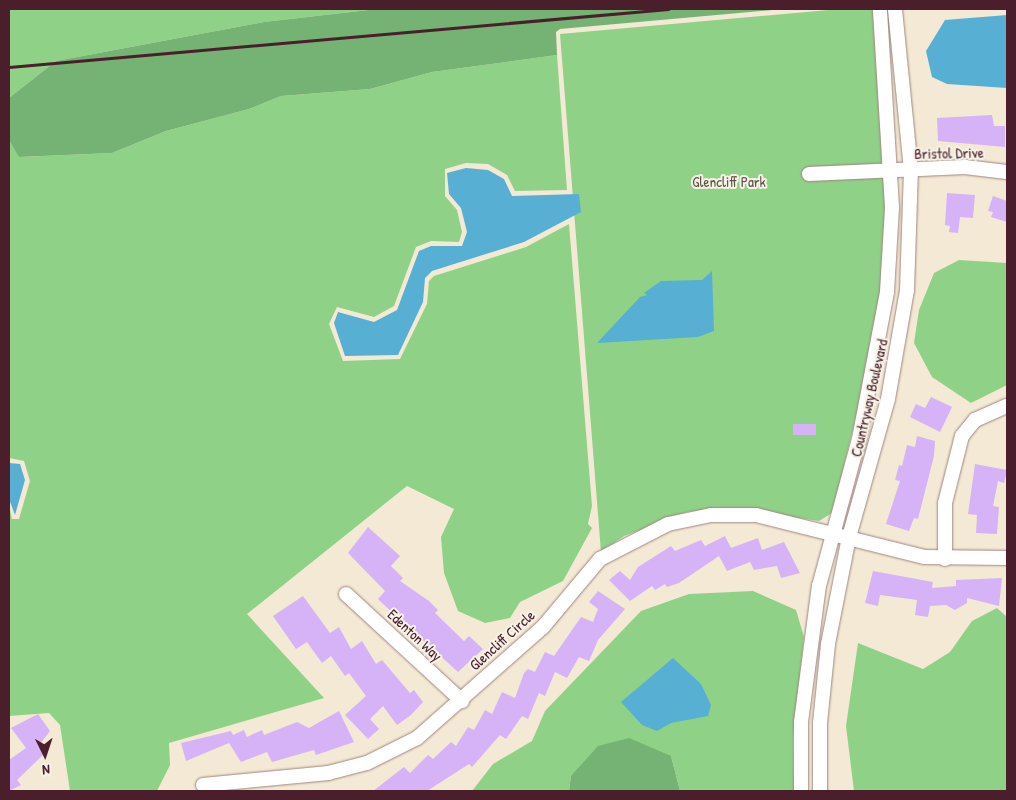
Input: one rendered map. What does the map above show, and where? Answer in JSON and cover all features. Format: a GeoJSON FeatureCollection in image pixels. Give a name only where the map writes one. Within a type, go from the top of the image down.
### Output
{"type":"FeatureCollection","features":[{"type":"Feature","properties":{"kind":"street","name":"Countryway Boulevard"},"geometry":{"type":"LineString","coordinates":[[820,791],[820,722],[828,644],[845,557],[838,511],[863,422],[887,292],[891,170],[880,9]]}},
{"type":"Feature","properties":{"kind":"street","name":"Countryway Boulevard"},"geometry":{"type":"LineString","coordinates":[[801,791],[801,722],[809,641],[826,553],[855,517],[901,330],[911,240],[911,170],[895,9]]}},
{"type":"Feature","properties":{"kind":"street","name":"Bristol Drive"},"geometry":{"type":"LineString","coordinates":[[808,174],[983,167],[1007,172]]}},
{"type":"Feature","properties":{"kind":"street"},"geometry":{"type":"LineString","coordinates":[[945,559],[945,502],[962,436],[975,420],[1007,406]]}},
{"type":"Feature","properties":{"kind":"street"},"geometry":{"type":"LineString","coordinates":[[828,644],[843,513],[863,443],[863,422]]}},
{"type":"Feature","properties":{"kind":"street"},"geometry":{"type":"LineString","coordinates":[[812,527],[828,523],[838,511]]}},
{"type":"Feature","properties":{"kind":"street","name":"Glencliff Circle"},"geometry":{"type":"LineString","coordinates":[[203,785],[328,773],[367,763],[418,738],[462,701],[543,627],[585,573],[637,538],[668,524],[711,515],[756,516],[812,527],[866,542],[945,559],[1007,558]]}},
{"type":"Feature","properties":{"kind":"street"},"geometry":{"type":"LineString","coordinates":[[845,557],[851,548],[866,542],[856,532],[855,517]]}},
{"type":"Feature","properties":{"kind":"street"},"geometry":{"type":"LineString","coordinates":[[812,527],[823,536],[826,553]]}},
{"type":"Feature","properties":{"kind":"street","name":"Edenton Way"},"geometry":{"type":"LineString","coordinates":[[346,594],[462,701]]}},
{"type":"Feature","properties":{"kind":"green space"},"geometry":{"type":"Polygon","coordinates":[[[9,9],[377,9],[264,22],[56,61],[9,98],[9,9]]]}},
{"type":"Feature","properties":{"kind":"green space"},"geometry":{"type":"Polygon","coordinates":[[[377,9],[783,9],[560,29],[556,32],[557,55],[432,72],[370,89],[281,96],[249,109],[166,131],[112,153],[19,157],[9,140],[9,98],[56,61],[264,22],[377,9]]]}},
{"type":"Feature","properties":{"kind":"green space","name":"Glencliff Park"},"geometry":{"type":"Polygon","coordinates":[[[840,9],[875,9],[887,196],[877,333],[832,513],[819,521],[732,508],[687,512],[624,536],[601,552],[560,34],[840,9]]]}},
{"type":"Feature","properties":{"kind":"green space"},"geometry":{"type":"Polygon","coordinates":[[[557,55],[567,190],[515,191],[507,175],[488,164],[466,163],[445,169],[445,196],[457,210],[462,232],[459,242],[431,241],[416,247],[394,306],[374,317],[337,307],[329,324],[343,361],[400,359],[427,304],[429,281],[434,276],[526,247],[569,224],[592,506],[588,524],[592,528],[563,581],[520,602],[510,618],[485,623],[458,611],[444,573],[441,537],[454,509],[407,486],[247,614],[324,698],[169,743],[170,765],[157,791],[70,791],[60,725],[49,713],[9,716],[9,505],[12,519],[19,519],[30,481],[24,461],[9,458],[9,140],[20,157],[112,153],[166,131],[249,109],[281,96],[370,89],[432,72],[557,55]]]}},
{"type":"Feature","properties":{"kind":"green space"},"geometry":{"type":"Polygon","coordinates":[[[959,260],[1007,263],[1007,385],[971,403],[932,377],[914,343],[919,310],[934,273],[959,260]]]}},
{"type":"Feature","properties":{"kind":"green space"},"geometry":{"type":"Polygon","coordinates":[[[753,591],[796,610],[804,637],[793,738],[794,791],[680,791],[671,756],[571,776],[569,791],[472,791],[493,764],[532,741],[545,711],[641,611],[689,594],[753,591]]]}},
{"type":"Feature","properties":{"kind":"green space"},"geometry":{"type":"Polygon","coordinates":[[[997,608],[1007,617],[1007,791],[854,791],[846,726],[858,643],[923,669],[950,652],[972,621],[997,608]]]}},
{"type":"Feature","properties":{"kind":"green space"},"geometry":{"type":"Polygon","coordinates":[[[629,738],[671,756],[680,791],[569,791],[571,776],[598,746],[629,738]]]}},
{"type":"Feature","properties":{"kind":"water"},"geometry":{"type":"Polygon","coordinates":[[[1007,15],[1007,88],[947,84],[932,77],[926,51],[945,20],[1007,15]]]}},
{"type":"Feature","properties":{"kind":"water"},"geometry":{"type":"Polygon","coordinates":[[[466,168],[488,170],[504,179],[512,196],[579,194],[581,212],[524,242],[432,271],[425,278],[423,302],[398,355],[345,356],[334,323],[338,312],[374,322],[397,310],[419,251],[431,246],[462,246],[467,232],[461,208],[449,194],[447,173],[466,168]]]}},
{"type":"Feature","properties":{"kind":"water"},"geometry":{"type":"Polygon","coordinates":[[[712,271],[714,331],[698,337],[597,343],[640,297],[647,295],[644,293],[661,281],[702,280],[712,271]]]}},
{"type":"Feature","properties":{"kind":"water"},"geometry":{"type":"Polygon","coordinates":[[[9,463],[20,464],[25,480],[15,515],[9,499],[9,463]]]}},
{"type":"Feature","properties":{"kind":"water"},"geometry":{"type":"Polygon","coordinates":[[[673,658],[701,684],[711,705],[708,716],[671,723],[657,731],[642,725],[621,702],[673,658]]]}},
{"type":"Feature","properties":{"kind":"building"},"geometry":{"type":"Polygon","coordinates":[[[992,115],[994,126],[1005,126],[1005,147],[938,141],[937,118],[992,115]]]}},
{"type":"Feature","properties":{"kind":"building"},"geometry":{"type":"Polygon","coordinates":[[[947,193],[975,195],[973,218],[960,217],[958,233],[949,232],[950,226],[945,225],[947,193]]]}},
{"type":"Feature","properties":{"kind":"building"},"geometry":{"type":"Polygon","coordinates":[[[993,196],[1007,201],[1007,222],[991,217],[993,212],[988,211],[993,196]]]}},
{"type":"Feature","properties":{"kind":"building"},"geometry":{"type":"Polygon","coordinates":[[[931,397],[952,407],[940,432],[910,417],[916,404],[925,408],[931,397]]]}},
{"type":"Feature","properties":{"kind":"building"},"geometry":{"type":"Polygon","coordinates":[[[793,424],[816,424],[816,435],[793,435],[793,424]]]}},
{"type":"Feature","properties":{"kind":"building"},"geometry":{"type":"Polygon","coordinates":[[[917,436],[935,441],[934,456],[918,519],[914,518],[909,531],[886,524],[900,481],[895,480],[899,465],[902,466],[907,445],[915,447],[917,436]]]}},
{"type":"Feature","properties":{"kind":"building"},"geometry":{"type":"Polygon","coordinates":[[[975,464],[1007,470],[1004,483],[998,481],[993,506],[999,507],[997,534],[976,533],[977,515],[968,514],[975,464]]]}},
{"type":"Feature","properties":{"kind":"building"},"geometry":{"type":"Polygon","coordinates":[[[368,527],[400,556],[391,566],[403,578],[400,581],[429,601],[438,610],[435,613],[464,641],[469,636],[483,649],[458,672],[378,599],[385,591],[348,553],[368,527]]]}},
{"type":"Feature","properties":{"kind":"building"},"geometry":{"type":"Polygon","coordinates":[[[725,536],[731,548],[758,538],[762,550],[784,542],[800,573],[781,578],[777,566],[754,570],[750,562],[727,571],[719,556],[679,583],[667,587],[665,584],[655,590],[652,586],[630,601],[609,580],[620,571],[630,580],[638,567],[671,546],[675,551],[701,540],[705,546],[725,536]]]}},
{"type":"Feature","properties":{"kind":"building"},"geometry":{"type":"Polygon","coordinates":[[[873,571],[933,582],[932,588],[956,586],[956,580],[1002,578],[999,606],[967,598],[967,603],[955,610],[946,605],[930,606],[928,617],[915,615],[917,600],[880,595],[878,606],[865,603],[873,571]]]}},
{"type":"Feature","properties":{"kind":"building"},"geometry":{"type":"Polygon","coordinates":[[[598,591],[625,609],[598,640],[589,661],[579,657],[567,678],[555,672],[545,696],[539,693],[528,719],[522,716],[506,739],[500,735],[472,767],[469,764],[427,791],[373,791],[404,767],[410,773],[428,755],[433,759],[451,742],[456,746],[468,727],[474,730],[485,710],[492,714],[502,692],[515,698],[524,673],[528,669],[535,672],[545,652],[554,656],[581,617],[593,622],[598,609],[589,602],[598,591]]]}},
{"type":"Feature","properties":{"kind":"building"},"geometry":{"type":"Polygon","coordinates":[[[303,596],[330,633],[339,627],[351,649],[362,641],[376,664],[382,660],[410,693],[414,690],[423,702],[411,715],[397,725],[383,706],[370,719],[379,729],[368,739],[345,715],[366,696],[349,673],[345,676],[331,656],[322,663],[307,642],[296,649],[273,616],[303,596]]]}},
{"type":"Feature","properties":{"kind":"building"},"geometry":{"type":"Polygon","coordinates":[[[339,711],[354,742],[316,755],[314,750],[272,762],[267,752],[241,762],[229,743],[186,761],[181,743],[231,731],[233,735],[244,730],[247,737],[262,730],[264,735],[297,722],[309,728],[339,711]]]}},
{"type":"Feature","properties":{"kind":"building"},"geometry":{"type":"Polygon","coordinates":[[[38,714],[50,731],[40,744],[46,752],[17,780],[21,785],[9,791],[9,760],[26,748],[11,728],[38,714]]]}},
{"type":"Feature","properties":{"kind":"railway"},"geometry":{"type":"LineString","coordinates":[[9,67],[668,9]]}}]}
